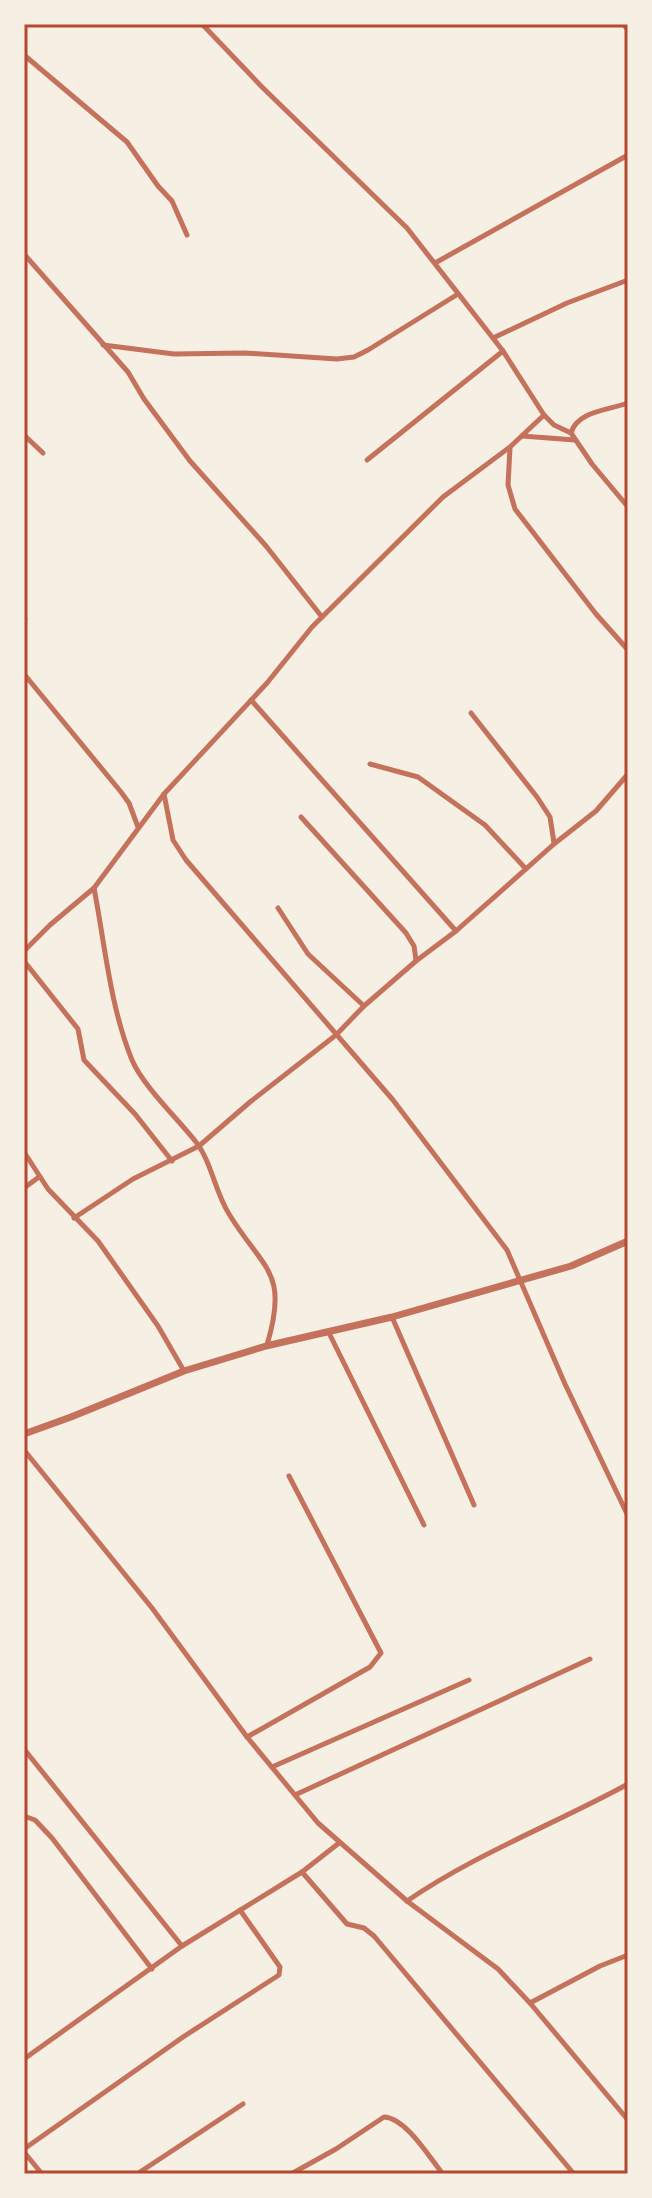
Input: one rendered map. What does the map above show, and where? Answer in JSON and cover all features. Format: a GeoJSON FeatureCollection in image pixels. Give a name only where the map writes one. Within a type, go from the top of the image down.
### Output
{"type":"FeatureCollection","features":[{"type":"Feature","properties":{"kind":"street"},"geometry":{"type":"LineString","coordinates":[[202,24],[262,87],[386,206],[503,351],[544,415],[554,425],[571,433],[627,504]]}},
{"type":"Feature","properties":{"kind":"street"},"geometry":{"type":"LineString","coordinates":[[623,24],[628,30]]}},
{"type":"Feature","properties":{"kind":"street"},"geometry":{"type":"LineString","coordinates":[[24,55],[127,142],[172,201],[187,235]]}},
{"type":"Feature","properties":{"kind":"street"},"geometry":{"type":"LineString","coordinates":[[435,263],[628,155]]}},
{"type":"Feature","properties":{"kind":"street"},"geometry":{"type":"LineString","coordinates":[[24,254],[128,372],[190,461],[266,546],[322,617]]}},
{"type":"Feature","properties":{"kind":"street"},"geometry":{"type":"LineString","coordinates":[[493,338],[567,303],[628,280]]}},
{"type":"Feature","properties":{"kind":"street"},"geometry":{"type":"LineString","coordinates":[[103,345],[174,354],[245,353],[345,358],[368,350],[458,294]]}},
{"type":"Feature","properties":{"kind":"street"},"geometry":{"type":"LineString","coordinates":[[367,460],[503,351]]}},
{"type":"Feature","properties":{"kind":"street"},"geometry":{"type":"LineString","coordinates":[[571,433],[583,417],[628,403]]}},
{"type":"Feature","properties":{"kind":"street"},"geometry":{"type":"LineString","coordinates":[[24,950],[94,888],[164,794],[322,617],[443,497],[510,447],[544,415]]}},
{"type":"Feature","properties":{"kind":"street"},"geometry":{"type":"LineString","coordinates":[[24,435],[43,453]]}},
{"type":"Feature","properties":{"kind":"street"},"geometry":{"type":"LineString","coordinates":[[521,436],[575,440]]}},
{"type":"Feature","properties":{"kind":"street"},"geometry":{"type":"LineString","coordinates":[[510,447],[508,485],[515,509],[596,614],[628,650]]}},
{"type":"Feature","properties":{"kind":"street"},"geometry":{"type":"LineString","coordinates":[[24,674],[121,792],[129,803],[138,828]]}},
{"type":"Feature","properties":{"kind":"street"},"geometry":{"type":"LineString","coordinates":[[251,700],[456,931]]}},
{"type":"Feature","properties":{"kind":"street"},"geometry":{"type":"LineString","coordinates":[[471,713],[550,817],[554,844]]}},
{"type":"Feature","properties":{"kind":"street"},"geometry":{"type":"LineString","coordinates":[[370,764],[418,777],[430,785],[485,825],[526,869]]}},
{"type":"Feature","properties":{"kind":"street"},"geometry":{"type":"LineString","coordinates":[[74,1218],[133,1179],[199,1146],[336,1035],[416,961],[456,931],[596,811],[628,774]]}},
{"type":"Feature","properties":{"kind":"street"},"geometry":{"type":"LineString","coordinates":[[164,794],[173,840],[186,860],[393,1100],[507,1250],[565,1384],[628,1516]]}},
{"type":"Feature","properties":{"kind":"street"},"geometry":{"type":"LineString","coordinates":[[301,817],[406,933],[414,946],[416,961]]}},
{"type":"Feature","properties":{"kind":"street"},"geometry":{"type":"LineString","coordinates":[[94,888],[104,951],[133,1063],[199,1146],[228,1213],[260,1255],[273,1281],[277,1303],[266,1346]]}},
{"type":"Feature","properties":{"kind":"street"},"geometry":{"type":"LineString","coordinates":[[278,908],[308,954],[364,1006]]}},
{"type":"Feature","properties":{"kind":"street"},"geometry":{"type":"LineString","coordinates":[[24,961],[78,1029],[84,1060],[135,1114],[172,1161]]}},
{"type":"Feature","properties":{"kind":"street"},"geometry":{"type":"LineString","coordinates":[[24,1152],[39,1177],[98,1241],[158,1326],[184,1371]]}},
{"type":"Feature","properties":{"kind":"street"},"geometry":{"type":"LineString","coordinates":[[24,1188],[39,1177]]}},
{"type":"Feature","properties":{"kind":"street"},"geometry":{"type":"LineString","coordinates":[[24,1434],[184,1371],[266,1346],[392,1317],[571,1266],[628,1241]]}},
{"type":"Feature","properties":{"kind":"street"},"geometry":{"type":"LineString","coordinates":[[392,1317],[474,1505]]}},
{"type":"Feature","properties":{"kind":"street"},"geometry":{"type":"LineString","coordinates":[[328,1331],[424,1525]]}},
{"type":"Feature","properties":{"kind":"street"},"geometry":{"type":"LineString","coordinates":[[24,1450],[152,1608],[247,1737],[295,1795],[339,1843],[407,1901],[498,1969],[628,2120]]}},
{"type":"Feature","properties":{"kind":"street"},"geometry":{"type":"LineString","coordinates":[[247,1737],[370,1667],[381,1653],[289,1476]]}},
{"type":"Feature","properties":{"kind":"street"},"geometry":{"type":"LineString","coordinates":[[295,1795],[590,1659]]}},
{"type":"Feature","properties":{"kind":"street"},"geometry":{"type":"LineString","coordinates":[[272,1767],[469,1680]]}},
{"type":"Feature","properties":{"kind":"street"},"geometry":{"type":"LineString","coordinates":[[24,1749],[182,1946]]}},
{"type":"Feature","properties":{"kind":"street"},"geometry":{"type":"LineString","coordinates":[[407,1901],[487,1852],[628,1784]]}},
{"type":"Feature","properties":{"kind":"street"},"geometry":{"type":"LineString","coordinates":[[24,1816],[43,1828],[70,1859],[152,1969]]}},
{"type":"Feature","properties":{"kind":"street"},"geometry":{"type":"LineString","coordinates":[[24,2059],[182,1946],[302,1872],[339,1843]]}},
{"type":"Feature","properties":{"kind":"street"},"geometry":{"type":"LineString","coordinates":[[302,1872],[347,1924],[364,1928],[374,1936],[574,2174]]}},
{"type":"Feature","properties":{"kind":"street"},"geometry":{"type":"LineString","coordinates":[[42,2174],[24,2150],[183,2037],[279,1975],[280,1967],[240,1910]]}},
{"type":"Feature","properties":{"kind":"street"},"geometry":{"type":"LineString","coordinates":[[530,2003],[600,1966],[628,1955]]}},
{"type":"Feature","properties":{"kind":"street"},"geometry":{"type":"LineString","coordinates":[[137,2174],[243,2104]]}},
{"type":"Feature","properties":{"kind":"street"},"geometry":{"type":"LineString","coordinates":[[291,2174],[384,2117],[392,2117],[402,2123],[443,2174]]}}]}
